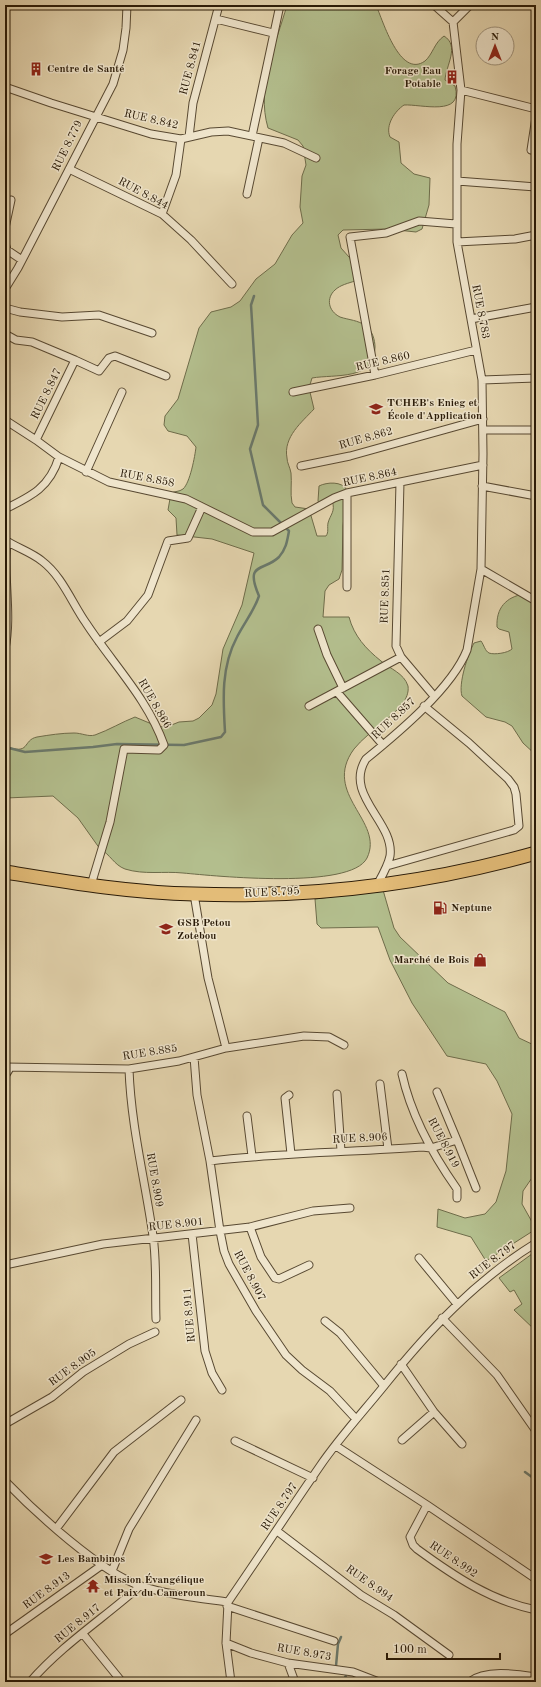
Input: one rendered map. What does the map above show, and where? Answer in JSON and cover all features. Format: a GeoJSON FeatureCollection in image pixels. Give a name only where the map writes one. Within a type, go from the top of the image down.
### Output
{"type":"FeatureCollection","features":[{"type":"Feature","properties":{"kind":"highway","name":"RUE 8.795"},"geometry":{"type":"LineString","coordinates":[[5,872],[91,885],[194,894],[256,894],[377,885],[500,863],[536,853]]}},
{"type":"Feature","properties":{"kind":"street","name":"RUE 8.779"},"geometry":{"type":"LineString","coordinates":[[5,289],[22,260],[113,84],[123,50],[126,28],[126,5]]}},
{"type":"Feature","properties":{"kind":"street","name":"RUE 8.841"},"geometry":{"type":"LineString","coordinates":[[189,137],[193,104],[219,5]]}},
{"type":"Feature","properties":{"kind":"street"},"geometry":{"type":"LineString","coordinates":[[247,194],[273,33],[280,5]]}},
{"type":"Feature","properties":{"kind":"street"},"geometry":{"type":"LineString","coordinates":[[434,5],[453,22],[470,5]]}},
{"type":"Feature","properties":{"kind":"street"},"geometry":{"type":"LineString","coordinates":[[216,19],[273,33]]}},
{"type":"Feature","properties":{"kind":"street","name":"RUE 8.783"},"geometry":{"type":"LineString","coordinates":[[453,22],[461,90],[456,181],[457,242],[482,380],[483,465],[481,569]]}},
{"type":"Feature","properties":{"kind":"street","name":"RUE 8.842"},"geometry":{"type":"LineString","coordinates":[[5,87],[151,134],[181,139],[211,132],[228,131],[284,143],[316,158]]}},
{"type":"Feature","properties":{"kind":"street"},"geometry":{"type":"LineString","coordinates":[[461,90],[536,109]]}},
{"type":"Feature","properties":{"kind":"street"},"geometry":{"type":"LineString","coordinates":[[531,150],[536,117]]}},
{"type":"Feature","properties":{"kind":"street"},"geometry":{"type":"LineString","coordinates":[[162,214],[176,175],[181,139]]}},
{"type":"Feature","properties":{"kind":"street","name":"RUE 8.844"},"geometry":{"type":"LineString","coordinates":[[69,169],[162,214],[191,240],[232,284]]}},
{"type":"Feature","properties":{"kind":"street"},"geometry":{"type":"LineString","coordinates":[[456,181],[536,188]]}},
{"type":"Feature","properties":{"kind":"street"},"geometry":{"type":"LineString","coordinates":[[5,228],[11,200]]}},
{"type":"Feature","properties":{"kind":"street"},"geometry":{"type":"LineString","coordinates":[[375,375],[350,237],[386,233],[419,221],[456,224]]}},
{"type":"Feature","properties":{"kind":"street"},"geometry":{"type":"LineString","coordinates":[[457,242],[515,239],[536,236]]}},
{"type":"Feature","properties":{"kind":"street"},"geometry":{"type":"LineString","coordinates":[[5,243],[7,250],[22,260]]}},
{"type":"Feature","properties":{"kind":"street"},"geometry":{"type":"LineString","coordinates":[[471,319],[536,307]]}},
{"type":"Feature","properties":{"kind":"street"},"geometry":{"type":"LineString","coordinates":[[5,308],[20,312],[62,317],[99,315],[152,333]]}},
{"type":"Feature","properties":{"kind":"street","name":"RUE 8.847"},"geometry":{"type":"LineString","coordinates":[[5,334],[16,340],[32,342],[75,360],[36,440]]}},
{"type":"Feature","properties":{"kind":"street","name":"RUE 8.860"},"geometry":{"type":"LineString","coordinates":[[293,392],[375,375],[476,350]]}},
{"type":"Feature","properties":{"kind":"street"},"geometry":{"type":"LineString","coordinates":[[75,360],[100,371],[109,358],[115,356],[166,376]]}},
{"type":"Feature","properties":{"kind":"street"},"geometry":{"type":"LineString","coordinates":[[482,380],[536,378]]}},
{"type":"Feature","properties":{"kind":"street"},"geometry":{"type":"LineString","coordinates":[[86,472],[122,392]]}},
{"type":"Feature","properties":{"kind":"street","name":"RUE 8.862"},"geometry":{"type":"LineString","coordinates":[[301,466],[350,456],[482,419]]}},
{"type":"Feature","properties":{"kind":"street","name":"RUE 8.858"},"geometry":{"type":"LineString","coordinates":[[5,420],[59,457],[86,472],[109,482],[139,490],[165,493],[186,499],[246,530]]}},
{"type":"Feature","properties":{"kind":"street"},"geometry":{"type":"LineString","coordinates":[[483,430],[536,430]]}},
{"type":"Feature","properties":{"kind":"street"},"geometry":{"type":"LineString","coordinates":[[5,509],[29,497],[49,480],[59,457]]}},
{"type":"Feature","properties":{"kind":"street","name":"RUE 8.864"},"geometry":{"type":"LineString","coordinates":[[246,530],[253,532],[272,532],[334,498],[347,493],[483,465]]}},
{"type":"Feature","properties":{"kind":"street","name":"RUE 8.851"},"geometry":{"type":"LineString","coordinates":[[400,482],[396,646],[402,658],[434,696]]}},
{"type":"Feature","properties":{"kind":"street"},"geometry":{"type":"LineString","coordinates":[[482,486],[536,496]]}},
{"type":"Feature","properties":{"kind":"street"},"geometry":{"type":"LineString","coordinates":[[347,493],[347,587]]}},
{"type":"Feature","properties":{"kind":"street"},"geometry":{"type":"LineString","coordinates":[[100,642],[127,620],[148,595],[168,542],[188,538],[202,507]]}},
{"type":"Feature","properties":{"kind":"street"},"geometry":{"type":"LineString","coordinates":[[5,649],[8,631],[6,541]]}},
{"type":"Feature","properties":{"kind":"street","name":"RUE 8.866"},"geometry":{"type":"LineString","coordinates":[[6,541],[42,561],[52,571],[146,708],[159,731],[164,745],[159,750],[124,749],[110,822],[91,885]]}},
{"type":"Feature","properties":{"kind":"street"},"geometry":{"type":"LineString","coordinates":[[481,569],[536,601]]}},
{"type":"Feature","properties":{"kind":"street","name":"RUE 8.857"},"geometry":{"type":"LineString","coordinates":[[377,885],[387,866],[390,855],[389,842],[362,790],[360,779],[362,767],[366,759],[383,745],[434,696],[459,666],[467,650],[481,569]]}},
{"type":"Feature","properties":{"kind":"street"},"geometry":{"type":"LineString","coordinates":[[318,629],[340,690],[383,745]]}},
{"type":"Feature","properties":{"kind":"street"},"geometry":{"type":"LineString","coordinates":[[309,706],[402,658]]}},
{"type":"Feature","properties":{"kind":"street"},"geometry":{"type":"LineString","coordinates":[[387,866],[514,830],[519,826],[514,787],[469,743],[424,706]]}},
{"type":"Feature","properties":{"kind":"street"},"geometry":{"type":"LineString","coordinates":[[194,894],[208,978],[226,1048]]}},
{"type":"Feature","properties":{"kind":"street","name":"RUE 8.885"},"geometry":{"type":"LineString","coordinates":[[7,1068],[129,1069],[226,1048],[304,1036],[330,1036],[344,1045]]}},
{"type":"Feature","properties":{"kind":"street","name":"RUE 8.907"},"geometry":{"type":"LineString","coordinates":[[194,1056],[197,1095],[210,1161],[220,1231],[224,1251],[229,1264],[272,1337],[286,1355],[330,1391],[356,1419]]}},
{"type":"Feature","properties":{"kind":"street"},"geometry":{"type":"LineString","coordinates":[[5,1076],[7,1068]]}},
{"type":"Feature","properties":{"kind":"street","name":"RUE 8.909"},"geometry":{"type":"LineString","coordinates":[[129,1069],[130,1096],[136,1138],[154,1238],[156,1319]]}},
{"type":"Feature","properties":{"kind":"street","name":"RUE 8.919"},"geometry":{"type":"LineString","coordinates":[[402,1074],[424,1136],[457,1189],[457,1198]]}},
{"type":"Feature","properties":{"kind":"street"},"geometry":{"type":"LineString","coordinates":[[380,1084],[388,1149]]}},
{"type":"Feature","properties":{"kind":"street"},"geometry":{"type":"LineString","coordinates":[[437,1092],[476,1188]]}},
{"type":"Feature","properties":{"kind":"street"},"geometry":{"type":"LineString","coordinates":[[337,1094],[341,1151]]}},
{"type":"Feature","properties":{"kind":"street"},"geometry":{"type":"LineString","coordinates":[[289,1095],[285,1098],[291,1154]]}},
{"type":"Feature","properties":{"kind":"street"},"geometry":{"type":"LineString","coordinates":[[247,1116],[252,1156]]}},
{"type":"Feature","properties":{"kind":"street","name":"RUE 8.906"},"geometry":{"type":"LineString","coordinates":[[210,1161],[252,1156],[422,1147],[431,1148],[457,1140]]}},
{"type":"Feature","properties":{"kind":"street","name":"RUE 8.901"},"geometry":{"type":"LineString","coordinates":[[5,1265],[66,1251],[154,1238],[250,1227],[313,1211],[350,1208]]}},
{"type":"Feature","properties":{"kind":"street"},"geometry":{"type":"LineString","coordinates":[[250,1227],[261,1257],[275,1278],[280,1278],[309,1265]]}},
{"type":"Feature","properties":{"kind":"street","name":"RUE 8.911"},"geometry":{"type":"LineString","coordinates":[[192,1234],[205,1351],[212,1373],[222,1390]]}},
{"type":"Feature","properties":{"kind":"street","name":"RUE 8.797"},"geometry":{"type":"LineString","coordinates":[[228,1604],[336,1446],[401,1364],[442,1318],[457,1304],[506,1262],[536,1243]]}},
{"type":"Feature","properties":{"kind":"street"},"geometry":{"type":"LineString","coordinates":[[419,1258],[457,1304]]}},
{"type":"Feature","properties":{"kind":"street"},"geometry":{"type":"LineString","coordinates":[[442,1318],[497,1375],[536,1431]]}},
{"type":"Feature","properties":{"kind":"street"},"geometry":{"type":"LineString","coordinates":[[325,1321],[340,1334],[384,1386]]}},
{"type":"Feature","properties":{"kind":"street","name":"RUE 8.905"},"geometry":{"type":"LineString","coordinates":[[5,1424],[52,1397],[83,1372],[129,1344],[155,1332]]}},
{"type":"Feature","properties":{"kind":"street"},"geometry":{"type":"LineString","coordinates":[[401,1364],[434,1412],[462,1444]]}},
{"type":"Feature","properties":{"kind":"street"},"geometry":{"type":"LineString","coordinates":[[56,1529],[114,1452],[181,1400]]}},
{"type":"Feature","properties":{"kind":"street"},"geometry":{"type":"LineString","coordinates":[[402,1440],[434,1412]]}},
{"type":"Feature","properties":{"kind":"street"},"geometry":{"type":"LineString","coordinates":[[112,1571],[129,1529],[196,1420]]}},
{"type":"Feature","properties":{"kind":"street"},"geometry":{"type":"LineString","coordinates":[[235,1441],[313,1478]]}},
{"type":"Feature","properties":{"kind":"street"},"geometry":{"type":"LineString","coordinates":[[336,1446],[427,1505],[536,1580]]}},
{"type":"Feature","properties":{"kind":"street"},"geometry":{"type":"LineString","coordinates":[[5,1481],[56,1529],[102,1565],[140,1586],[228,1604],[334,1641]]}},
{"type":"Feature","properties":{"kind":"street","name":"RUE 8.992"},"geometry":{"type":"LineString","coordinates":[[427,1505],[410,1537],[417,1550],[478,1590],[500,1600],[536,1610]]}},
{"type":"Feature","properties":{"kind":"street","name":"RUE 8.994"},"geometry":{"type":"LineString","coordinates":[[277,1531],[361,1595],[394,1615],[449,1655]]}},
{"type":"Feature","properties":{"kind":"street","name":"RUE 8.913"},"geometry":{"type":"LineString","coordinates":[[5,1634],[102,1565]]}},
{"type":"Feature","properties":{"kind":"street","name":"RUE 8.917"},"geometry":{"type":"LineString","coordinates":[[30,1682],[61,1652],[140,1586]]}},
{"type":"Feature","properties":{"kind":"street"},"geometry":{"type":"LineString","coordinates":[[228,1604],[226,1643],[231,1682]]}},
{"type":"Feature","properties":{"kind":"street"},"geometry":{"type":"LineString","coordinates":[[83,1634],[122,1682]]}},
{"type":"Feature","properties":{"kind":"street","name":"RUE 8.973"},"geometry":{"type":"LineString","coordinates":[[226,1643],[251,1653],[288,1664],[353,1672],[379,1682]]}},
{"type":"Feature","properties":{"kind":"street"},"geometry":{"type":"LineString","coordinates":[[288,1664],[295,1682]]}},
{"type":"Feature","properties":{"kind":"street"},"geometry":{"type":"LineString","coordinates":[[469,1682],[486,1675],[536,1677]]}},
{"type":"Feature","properties":{"kind":"green space"},"geometry":{"type":"Polygon","coordinates":[[[287,5],[376,5],[394,46],[400,55],[408,62],[416,64],[425,61],[444,36],[449,40],[452,50],[445,80],[455,86],[456,96],[453,102],[439,107],[404,105],[394,115],[389,128],[390,137],[399,142],[401,163],[414,174],[430,178],[429,205],[422,229],[416,232],[388,229],[343,230],[338,235],[341,248],[357,266],[355,281],[342,285],[332,293],[329,300],[331,308],[340,317],[360,322],[370,330],[375,344],[373,358],[368,366],[361,371],[352,374],[312,378],[309,388],[314,409],[294,430],[288,443],[287,450],[287,460],[291,473],[292,503],[295,507],[309,509],[317,536],[326,536],[328,531],[328,523],[333,508],[332,501],[319,503],[319,486],[334,483],[342,485],[347,490],[343,526],[342,570],[339,579],[329,585],[325,591],[323,617],[349,617],[351,624],[361,642],[403,678],[408,686],[408,691],[403,704],[357,745],[346,765],[345,780],[348,794],[368,832],[370,845],[367,858],[356,868],[336,874],[310,878],[281,879],[176,872],[132,871],[121,867],[100,849],[78,818],[53,796],[6,798],[5,802],[5,746],[13,749],[19,749],[23,748],[32,739],[56,734],[74,733],[90,736],[95,735],[135,717],[159,727],[169,726],[179,722],[193,721],[199,718],[212,705],[216,694],[223,649],[242,605],[254,553],[212,539],[177,535],[176,518],[168,510],[171,493],[182,490],[186,486],[192,469],[196,447],[187,436],[168,431],[164,425],[165,416],[178,399],[199,328],[211,312],[231,307],[240,301],[256,279],[275,264],[292,235],[303,223],[300,207],[302,176],[306,165],[303,146],[298,140],[268,128],[265,113],[264,97],[269,66],[287,5]]]}},
{"type":"Feature","properties":{"kind":"green space"},"geometry":{"type":"Polygon","coordinates":[[[524,594],[536,599],[536,755],[523,743],[512,726],[505,722],[486,717],[462,696],[461,691],[464,669],[474,643],[481,641],[486,651],[491,654],[504,653],[512,649],[509,632],[497,627],[498,614],[503,604],[512,598],[524,594]]]}},
{"type":"Feature","properties":{"kind":"green space"},"geometry":{"type":"Polygon","coordinates":[[[383,890],[394,928],[400,937],[448,983],[505,1012],[519,1038],[536,1046],[536,1172],[523,1191],[522,1204],[536,1229],[486,1261],[471,1237],[437,1227],[438,1209],[465,1218],[485,1214],[496,1202],[506,1171],[512,1114],[497,1081],[486,1064],[447,1056],[412,1003],[390,960],[378,927],[321,928],[317,924],[315,899],[383,890]]]}},
{"type":"Feature","properties":{"kind":"green space"},"geometry":{"type":"Polygon","coordinates":[[[536,1251],[536,1331],[514,1310],[522,1304],[514,1290],[510,1292],[499,1278],[536,1251]]]}},
{"type":"Feature","properties":{"kind":"waterway"},"geometry":{"type":"LineString","coordinates":[[5,747],[25,752],[117,744],[184,745],[221,737],[225,732],[224,683],[228,660],[232,648],[259,596],[255,585],[255,572],[279,557],[285,548],[289,531],[263,505],[250,449],[258,425],[251,305],[254,296]]}},
{"type":"Feature","properties":{"kind":"waterway"},"geometry":{"type":"LineString","coordinates":[[525,1472],[536,1480]]}},
{"type":"Feature","properties":{"kind":"waterway"},"geometry":{"type":"LineString","coordinates":[[336,1666],[338,1644],[341,1637]]}},
{"type":"Feature","properties":{"kind":"waterway"},"geometry":{"type":"LineString","coordinates":[[343,1682],[348,1671]]}},
{"type":"Feature","properties":{"kind":"place","name":"Centre de Santé"},"geometry":{"type":"Point","coordinates":[36,69]}},
{"type":"Feature","properties":{"kind":"place","name":"Forage Eau Potable"},"geometry":{"type":"Point","coordinates":[452,77]}},
{"type":"Feature","properties":{"kind":"place","name":"TCHEB's Enieg et École d'Application"},"geometry":{"type":"Point","coordinates":[376,409]}},
{"type":"Feature","properties":{"kind":"place","name":"Neptune"},"geometry":{"type":"Point","coordinates":[440,908]}},
{"type":"Feature","properties":{"kind":"place","name":"GSB Petou Zotebou"},"geometry":{"type":"Point","coordinates":[166,929]}},
{"type":"Feature","properties":{"kind":"place","name":"Marché de Bois"},"geometry":{"type":"Point","coordinates":[480,960]}},
{"type":"Feature","properties":{"kind":"place","name":"Les Bambinos"},"geometry":{"type":"Point","coordinates":[46,1559]}},
{"type":"Feature","properties":{"kind":"place","name":"Mission Évangélique et Paix du Cameroun"},"geometry":{"type":"Point","coordinates":[93,1586]}}]}
